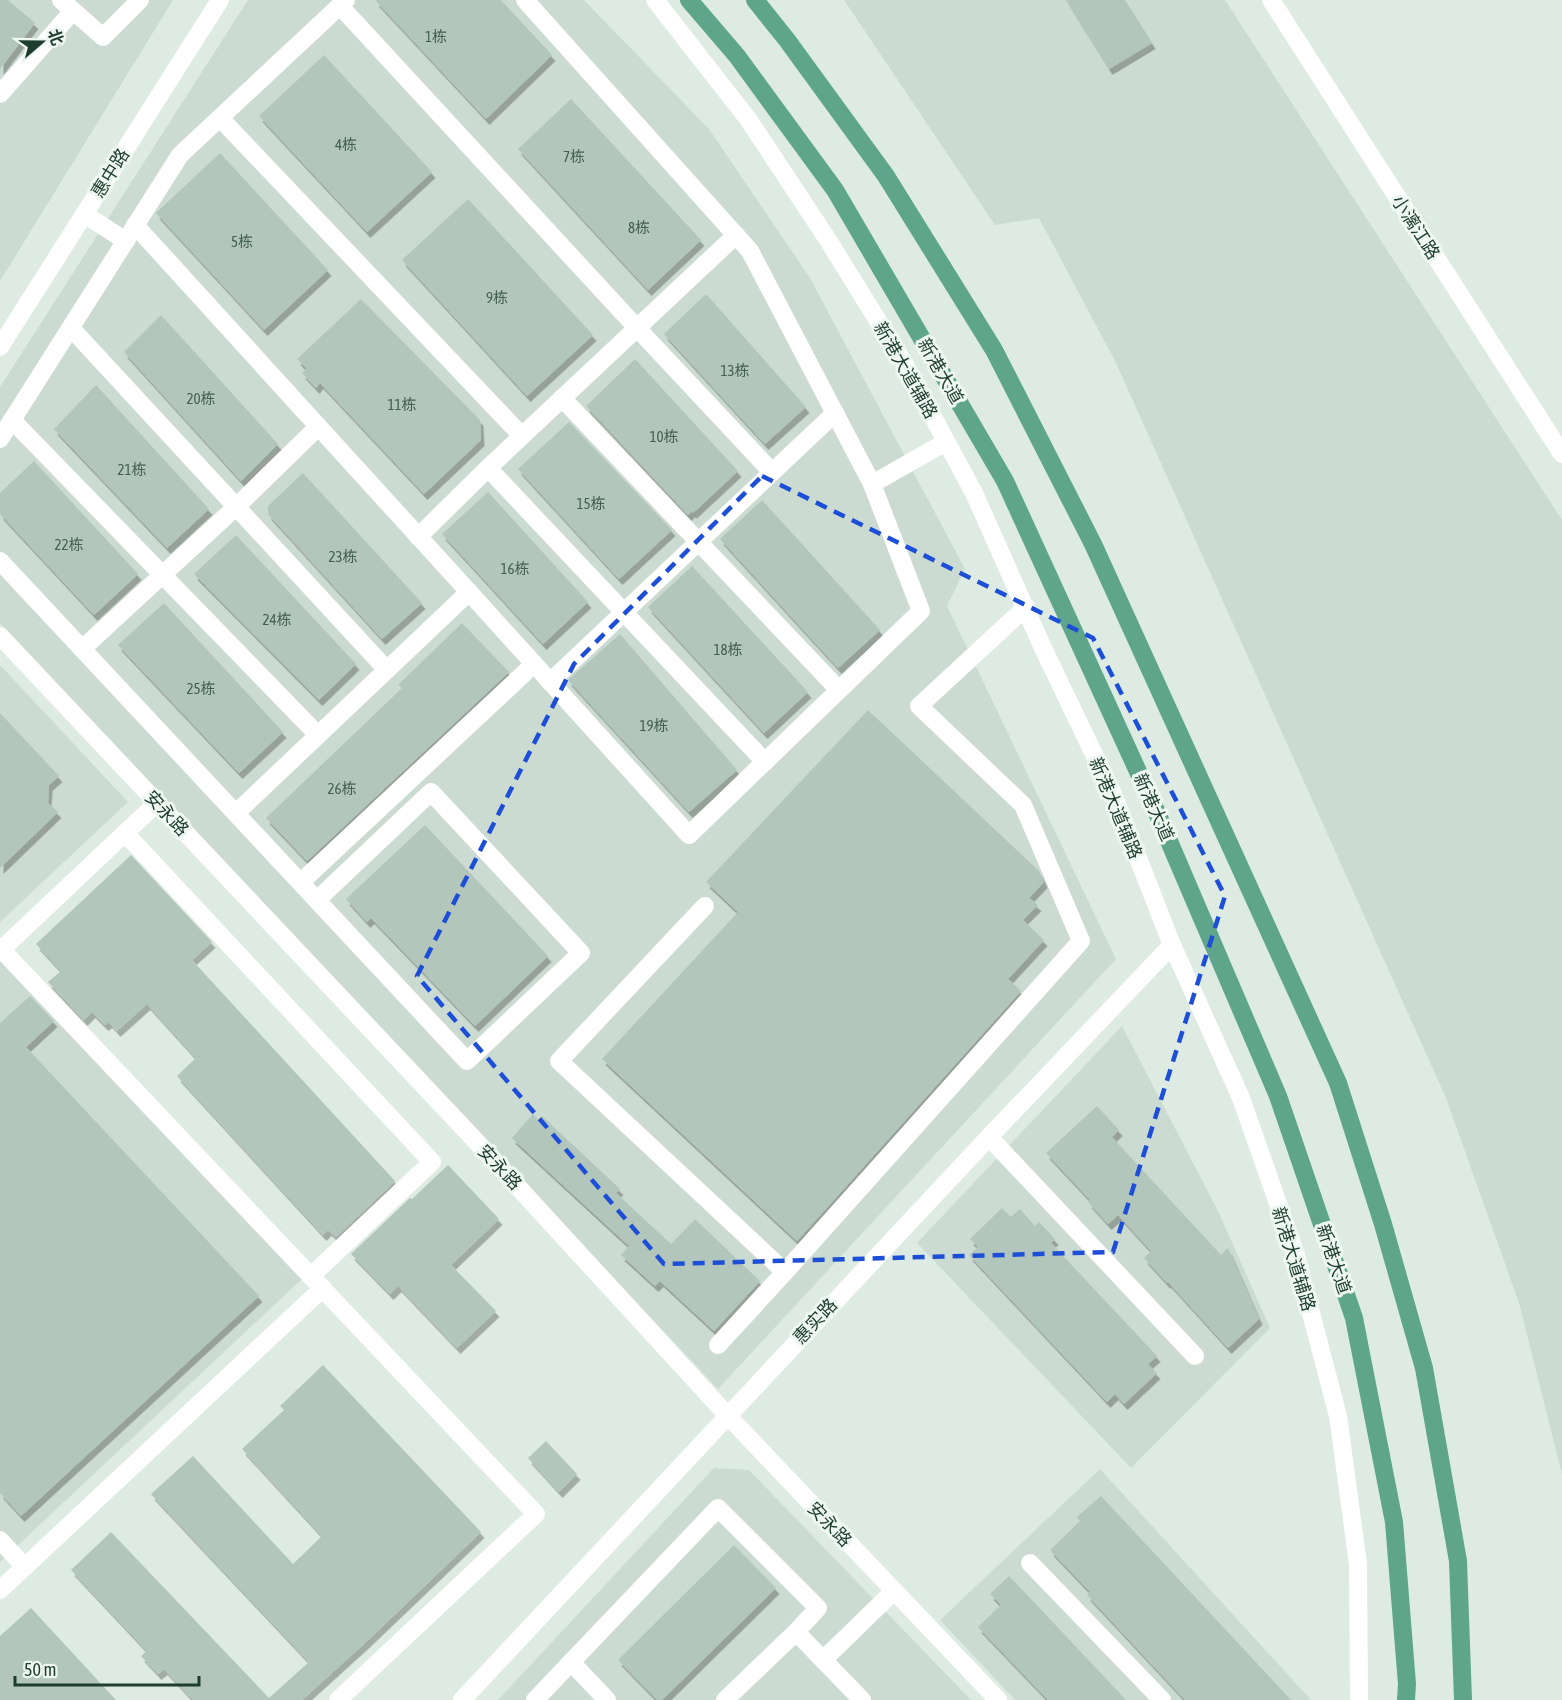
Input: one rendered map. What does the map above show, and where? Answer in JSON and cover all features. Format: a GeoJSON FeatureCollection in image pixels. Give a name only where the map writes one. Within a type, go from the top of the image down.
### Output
{"type":"FeatureCollection","features":[{"type":"Feature","properties":{"kind":"main road","name":"新港大道"},"geometry":{"type":"LineString","coordinates":[[689,0],[737,56],[835,190],[1005,481],[1157,813],[1278,1096],[1354,1318],[1394,1522],[1407,1684],[1406,1700]]}},
{"type":"Feature","properties":{"kind":"main road"},"geometry":{"type":"LineString","coordinates":[[755,0],[788,40],[886,176],[994,350],[1093,544],[1338,1083],[1383,1224],[1424,1368],[1458,1561],[1463,1700]]}},
{"type":"Feature","properties":{"kind":"street"},"geometry":{"type":"LineString","coordinates":[[0,94],[67,5],[103,37],[140,0]]}},
{"type":"Feature","properties":{"kind":"street","name":"惠中路"},"geometry":{"type":"LineString","coordinates":[[0,347],[220,0]]}},
{"type":"Feature","properties":{"kind":"street"},"geometry":{"type":"LineString","coordinates":[[135,225],[689,835],[921,611],[872,484],[750,251],[525,0]]}},
{"type":"Feature","properties":{"kind":"street","name":"新港大道辅路"},"geometry":{"type":"LineString","coordinates":[[655,0],[747,119],[828,240],[904,363],[974,493],[1043,648],[1113,794],[1172,945],[1241,1098],[1295,1252],[1338,1416],[1358,1563],[1359,1700]]}},
{"type":"Feature","properties":{"kind":"street","name":"小漓江路"},"geometry":{"type":"LineString","coordinates":[[1271,0],[1562,454]]}},
{"type":"Feature","properties":{"kind":"street"},"geometry":{"type":"LineString","coordinates":[[0,439],[180,155],[343,3],[637,328],[772,472]]}},
{"type":"Feature","properties":{"kind":"street"},"geometry":{"type":"LineString","coordinates":[[220,118],[522,436]]}},
{"type":"Feature","properties":{"kind":"street"},"geometry":{"type":"LineString","coordinates":[[84,214],[126,241]]}},
{"type":"Feature","properties":{"kind":"street"},"geometry":{"type":"LineString","coordinates":[[418,537],[488,468],[736,235]]}},
{"type":"Feature","properties":{"kind":"street"},"geometry":{"type":"LineString","coordinates":[[71,328],[387,670]]}},
{"type":"Feature","properties":{"kind":"street"},"geometry":{"type":"LineString","coordinates":[[562,398],[839,690]]}},
{"type":"Feature","properties":{"kind":"street"},"geometry":{"type":"LineString","coordinates":[[550,682],[835,413]]}},
{"type":"Feature","properties":{"kind":"street"},"geometry":{"type":"LineString","coordinates":[[12,420],[318,735]]}},
{"type":"Feature","properties":{"kind":"street"},"geometry":{"type":"LineString","coordinates":[[82,649],[236,507],[318,427]]}},
{"type":"Feature","properties":{"kind":"street"},"geometry":{"type":"LineString","coordinates":[[872,484],[946,442]]}},
{"type":"Feature","properties":{"kind":"street"},"geometry":{"type":"LineString","coordinates":[[488,468],[765,762]]}},
{"type":"Feature","properties":{"kind":"street"},"geometry":{"type":"LineString","coordinates":[[0,561],[301,882],[317,900],[467,1060],[581,953],[431,792],[317,900]]}},
{"type":"Feature","properties":{"kind":"street"},"geometry":{"type":"LineString","coordinates":[[236,813],[469,592]]}},
{"type":"Feature","properties":{"kind":"street"},"geometry":{"type":"LineString","coordinates":[[718,1345],[1081,941],[1023,805],[919,706],[1026,607]]}},
{"type":"Feature","properties":{"kind":"street","name":"安永路"},"geometry":{"type":"LineString","coordinates":[[0,636],[465,1130],[727,1415],[998,1700]]}},
{"type":"Feature","properties":{"kind":"street"},"geometry":{"type":"LineString","coordinates":[[301,882],[534,664]]}},
{"type":"Feature","properties":{"kind":"street"},"geometry":{"type":"LineString","coordinates":[[157,803],[1,949],[536,1514],[338,1700]]}},
{"type":"Feature","properties":{"kind":"street"},"geometry":{"type":"LineString","coordinates":[[0,1590],[317,1282],[432,1162],[125,833]]}},
{"type":"Feature","properties":{"kind":"street"},"geometry":{"type":"LineString","coordinates":[[705,906],[559,1061],[785,1272]]}},
{"type":"Feature","properties":{"kind":"street","name":"惠实路"},"geometry":{"type":"LineString","coordinates":[[462,1700],[727,1415],[1172,945]]}},
{"type":"Feature","properties":{"kind":"street"},"geometry":{"type":"LineString","coordinates":[[989,1137],[1195,1356]]}},
{"type":"Feature","properties":{"kind":"street"},"geometry":{"type":"LineString","coordinates":[[535,1700],[718,1508],[818,1608],[725,1700]]}},
{"type":"Feature","properties":{"kind":"street"},"geometry":{"type":"LineString","coordinates":[[0,1540],[25,1567]]}},
{"type":"Feature","properties":{"kind":"street"},"geometry":{"type":"LineString","coordinates":[[1030,1563],[1162,1700]]}},
{"type":"Feature","properties":{"kind":"street"},"geometry":{"type":"LineString","coordinates":[[823,1660],[894,1590]]}},
{"type":"Feature","properties":{"kind":"street"},"geometry":{"type":"LineString","coordinates":[[796,1632],[862,1700]]}},
{"type":"Feature","properties":{"kind":"street"},"geometry":{"type":"LineString","coordinates":[[571,1662],[607,1700]]}},
{"type":"Feature","properties":{"kind":"highlighted area"},"geometry":{"type":"Polygon","coordinates":[[[762,476],[1093,638],[1225,896],[1113,1252],[664,1264],[417,976],[574,664],[762,476]]]}},
{"type":"Feature","properties":{"kind":"shaded area"},"geometry":{"type":"Polygon","coordinates":[[[0,0],[173,0],[0,281],[0,0]]]}},
{"type":"Feature","properties":{"kind":"shaded area"},"geometry":{"type":"Polygon","coordinates":[[[248,0],[584,0],[709,129],[810,278],[965,569],[947,606],[1116,959],[718,1389],[0,623],[0,387],[248,0]]]}},
{"type":"Feature","properties":{"kind":"shaded area"},"geometry":{"type":"Polygon","coordinates":[[[844,0],[1225,0],[1562,520],[1562,1474],[1519,1303],[1446,1098],[1116,363],[1039,218],[995,225],[844,0]]]}},
{"type":"Feature","properties":{"kind":"shaded area"},"geometry":{"type":"Polygon","coordinates":[[[0,665],[128,802],[0,922],[0,665]]]}},
{"type":"Feature","properties":{"kind":"shaded area"},"geometry":{"type":"Polygon","coordinates":[[[0,955],[303,1278],[0,1562],[0,955]]]}},
{"type":"Feature","properties":{"kind":"shaded area"},"geometry":{"type":"Polygon","coordinates":[[[1122,1026],[1218,1211],[1270,1328],[1131,1468],[917,1243],[1122,1026]]]}},
{"type":"Feature","properties":{"kind":"shaded area"},"geometry":{"type":"Polygon","coordinates":[[[714,1468],[749,1470],[971,1700],[498,1700],[714,1468]]]}},
{"type":"Feature","properties":{"kind":"shaded area"},"geometry":{"type":"Polygon","coordinates":[[[1100,1469],[1311,1700],[1015,1700],[940,1620],[1100,1469]]]}},
{"type":"Feature","properties":{"kind":"building"},"geometry":{"type":"Polygon","coordinates":[[[0,0],[8,0],[35,23],[0,69],[0,0]]]}},
{"type":"Feature","properties":{"kind":"building"},"geometry":{"type":"Polygon","coordinates":[[[375,0],[501,0],[552,55],[486,119],[375,0]]]}},
{"type":"Feature","properties":{"kind":"building"},"geometry":{"type":"Polygon","coordinates":[[[1066,0],[1125,0],[1152,43],[1109,69],[1066,0]]]}},
{"type":"Feature","properties":{"kind":"building"},"geometry":{"type":"Polygon","coordinates":[[[324,55],[432,172],[367,232],[259,116],[324,55]]]}},
{"type":"Feature","properties":{"kind":"building"},"geometry":{"type":"Polygon","coordinates":[[[571,99],[701,240],[648,290],[518,149],[571,99]]]}},
{"type":"Feature","properties":{"kind":"building"},"geometry":{"type":"Polygon","coordinates":[[[220,153],[328,270],[264,330],[156,213],[220,153]]]}},
{"type":"Feature","properties":{"kind":"building"},"geometry":{"type":"Polygon","coordinates":[[[468,199],[593,335],[527,396],[402,260],[468,199]]]}},
{"type":"Feature","properties":{"kind":"building"},"geometry":{"type":"Polygon","coordinates":[[[706,294],[806,407],[765,444],[664,334],[706,294]]]}},
{"type":"Feature","properties":{"kind":"building"},"geometry":{"type":"Polygon","coordinates":[[[361,299],[480,420],[481,440],[424,494],[320,383],[316,388],[302,373],[307,369],[297,359],[361,299]]]}},
{"type":"Feature","properties":{"kind":"building"},"geometry":{"type":"Polygon","coordinates":[[[161,315],[278,444],[241,481],[124,352],[161,315]]]}},
{"type":"Feature","properties":{"kind":"building"},"geometry":{"type":"Polygon","coordinates":[[[635,359],[738,471],[693,513],[692,511],[688,515],[586,406],[635,359]]]}},
{"type":"Feature","properties":{"kind":"building"},"geometry":{"type":"Polygon","coordinates":[[[96,385],[209,509],[167,548],[54,429],[96,385]]]}},
{"type":"Feature","properties":{"kind":"building"},"geometry":{"type":"Polygon","coordinates":[[[569,422],[672,530],[619,579],[518,469],[569,422]]]}},
{"type":"Feature","properties":{"kind":"building"},"geometry":{"type":"Polygon","coordinates":[[[34,461],[138,574],[94,615],[0,514],[0,493],[34,461]]]}},
{"type":"Feature","properties":{"kind":"building"},"geometry":{"type":"Polygon","coordinates":[[[303,473],[422,603],[382,639],[268,514],[268,506],[303,473]]]}},
{"type":"Feature","properties":{"kind":"building"},"geometry":{"type":"Polygon","coordinates":[[[488,492],[588,602],[543,644],[442,534],[488,492]]]}},
{"type":"Feature","properties":{"kind":"building"},"geometry":{"type":"Polygon","coordinates":[[[762,500],[880,630],[838,668],[720,539],[762,500]]]}},
{"type":"Feature","properties":{"kind":"building"},"geometry":{"type":"Polygon","coordinates":[[[236,535],[356,664],[319,700],[194,574],[236,535]]]}},
{"type":"Feature","properties":{"kind":"building"},"geometry":{"type":"Polygon","coordinates":[[[692,566],[808,692],[764,733],[648,607],[692,566]]]}},
{"type":"Feature","properties":{"kind":"building"},"geometry":{"type":"Polygon","coordinates":[[[164,603],[283,732],[239,773],[118,645],[164,603]]]}},
{"type":"Feature","properties":{"kind":"building"},"geometry":{"type":"Polygon","coordinates":[[[462,623],[509,672],[307,861],[266,818],[402,688],[398,685],[462,623]]]}},
{"type":"Feature","properties":{"kind":"building"},"geometry":{"type":"Polygon","coordinates":[[[620,634],[737,770],[689,812],[568,680],[620,634]]]}},
{"type":"Feature","properties":{"kind":"building"},"geometry":{"type":"Polygon","coordinates":[[[868,710],[1039,871],[1044,882],[1029,898],[1038,905],[1023,920],[1044,940],[1008,979],[1021,991],[797,1241],[602,1059],[738,912],[706,882],[868,710]]]}},
{"type":"Feature","properties":{"kind":"building"},"geometry":{"type":"Polygon","coordinates":[[[0,713],[59,776],[49,785],[48,803],[58,812],[0,868],[0,713]]]}},
{"type":"Feature","properties":{"kind":"building"},"geometry":{"type":"Polygon","coordinates":[[[425,825],[548,956],[475,1026],[371,918],[367,922],[346,899],[425,825]]]}},
{"type":"Feature","properties":{"kind":"building"},"geometry":{"type":"Polygon","coordinates":[[[131,855],[212,942],[192,960],[395,1181],[336,1237],[328,1230],[323,1235],[177,1076],[196,1058],[147,1004],[117,1031],[109,1022],[105,1025],[92,1012],[84,1020],[48,982],[61,971],[36,944],[131,855]]]}},
{"type":"Feature","properties":{"kind":"building"},"geometry":{"type":"Polygon","coordinates":[[[30,996],[54,1021],[26,1047],[259,1296],[21,1516],[0,1493],[0,1023],[30,996]]]}},
{"type":"Feature","properties":{"kind":"building"},"geometry":{"type":"Polygon","coordinates":[[[1097,1106],[1119,1130],[1112,1137],[1221,1255],[1228,1248],[1259,1319],[1228,1348],[1144,1258],[1151,1251],[1118,1215],[1108,1224],[1088,1202],[1090,1200],[1046,1153],[1097,1106]]]}},
{"type":"Feature","properties":{"kind":"building"},"geometry":{"type":"Polygon","coordinates":[[[533,1114],[538,1120],[542,1116],[620,1189],[616,1193],[671,1244],[695,1219],[760,1281],[714,1331],[660,1281],[655,1286],[621,1255],[629,1246],[512,1138],[533,1114]]]}},
{"type":"Feature","properties":{"kind":"building"},"geometry":{"type":"Polygon","coordinates":[[[448,1165],[499,1219],[451,1265],[496,1311],[457,1348],[398,1286],[390,1294],[351,1254],[448,1165]]]}},
{"type":"Feature","properties":{"kind":"building"},"geometry":{"type":"Polygon","coordinates":[[[1002,1208],[1011,1217],[1020,1209],[1035,1226],[1039,1222],[1055,1239],[1051,1243],[1157,1356],[1148,1364],[1157,1373],[1124,1404],[1115,1394],[1107,1402],[969,1255],[978,1247],[970,1239],[1002,1208]]]}},
{"type":"Feature","properties":{"kind":"building"},"geometry":{"type":"Polygon","coordinates":[[[323,1365],[481,1532],[302,1700],[193,1700],[164,1669],[158,1674],[141,1656],[147,1651],[71,1570],[111,1532],[269,1698],[309,1662],[151,1494],[193,1456],[293,1564],[322,1536],[242,1449],[284,1410],[280,1406],[323,1365]]]}},
{"type":"Feature","properties":{"kind":"building"},"geometry":{"type":"Polygon","coordinates":[[[546,1441],[577,1474],[559,1492],[528,1458],[546,1441]]]}},
{"type":"Feature","properties":{"kind":"building"},"geometry":{"type":"Polygon","coordinates":[[[1101,1496],[1291,1700],[1185,1700],[1087,1595],[1090,1592],[1050,1550],[1080,1521],[1077,1517],[1101,1496]]]}},
{"type":"Feature","properties":{"kind":"building"},"geometry":{"type":"Polygon","coordinates":[[[734,1545],[776,1588],[662,1700],[657,1700],[618,1660],[734,1545]]]}},
{"type":"Feature","properties":{"kind":"building"},"geometry":{"type":"Polygon","coordinates":[[[1009,1576],[1126,1700],[1048,1700],[978,1627],[1001,1605],[990,1594],[1009,1576]]]}},
{"type":"Feature","properties":{"kind":"building"},"geometry":{"type":"Polygon","coordinates":[[[31,1608],[116,1700],[0,1700],[0,1636],[31,1608]]]}}]}
